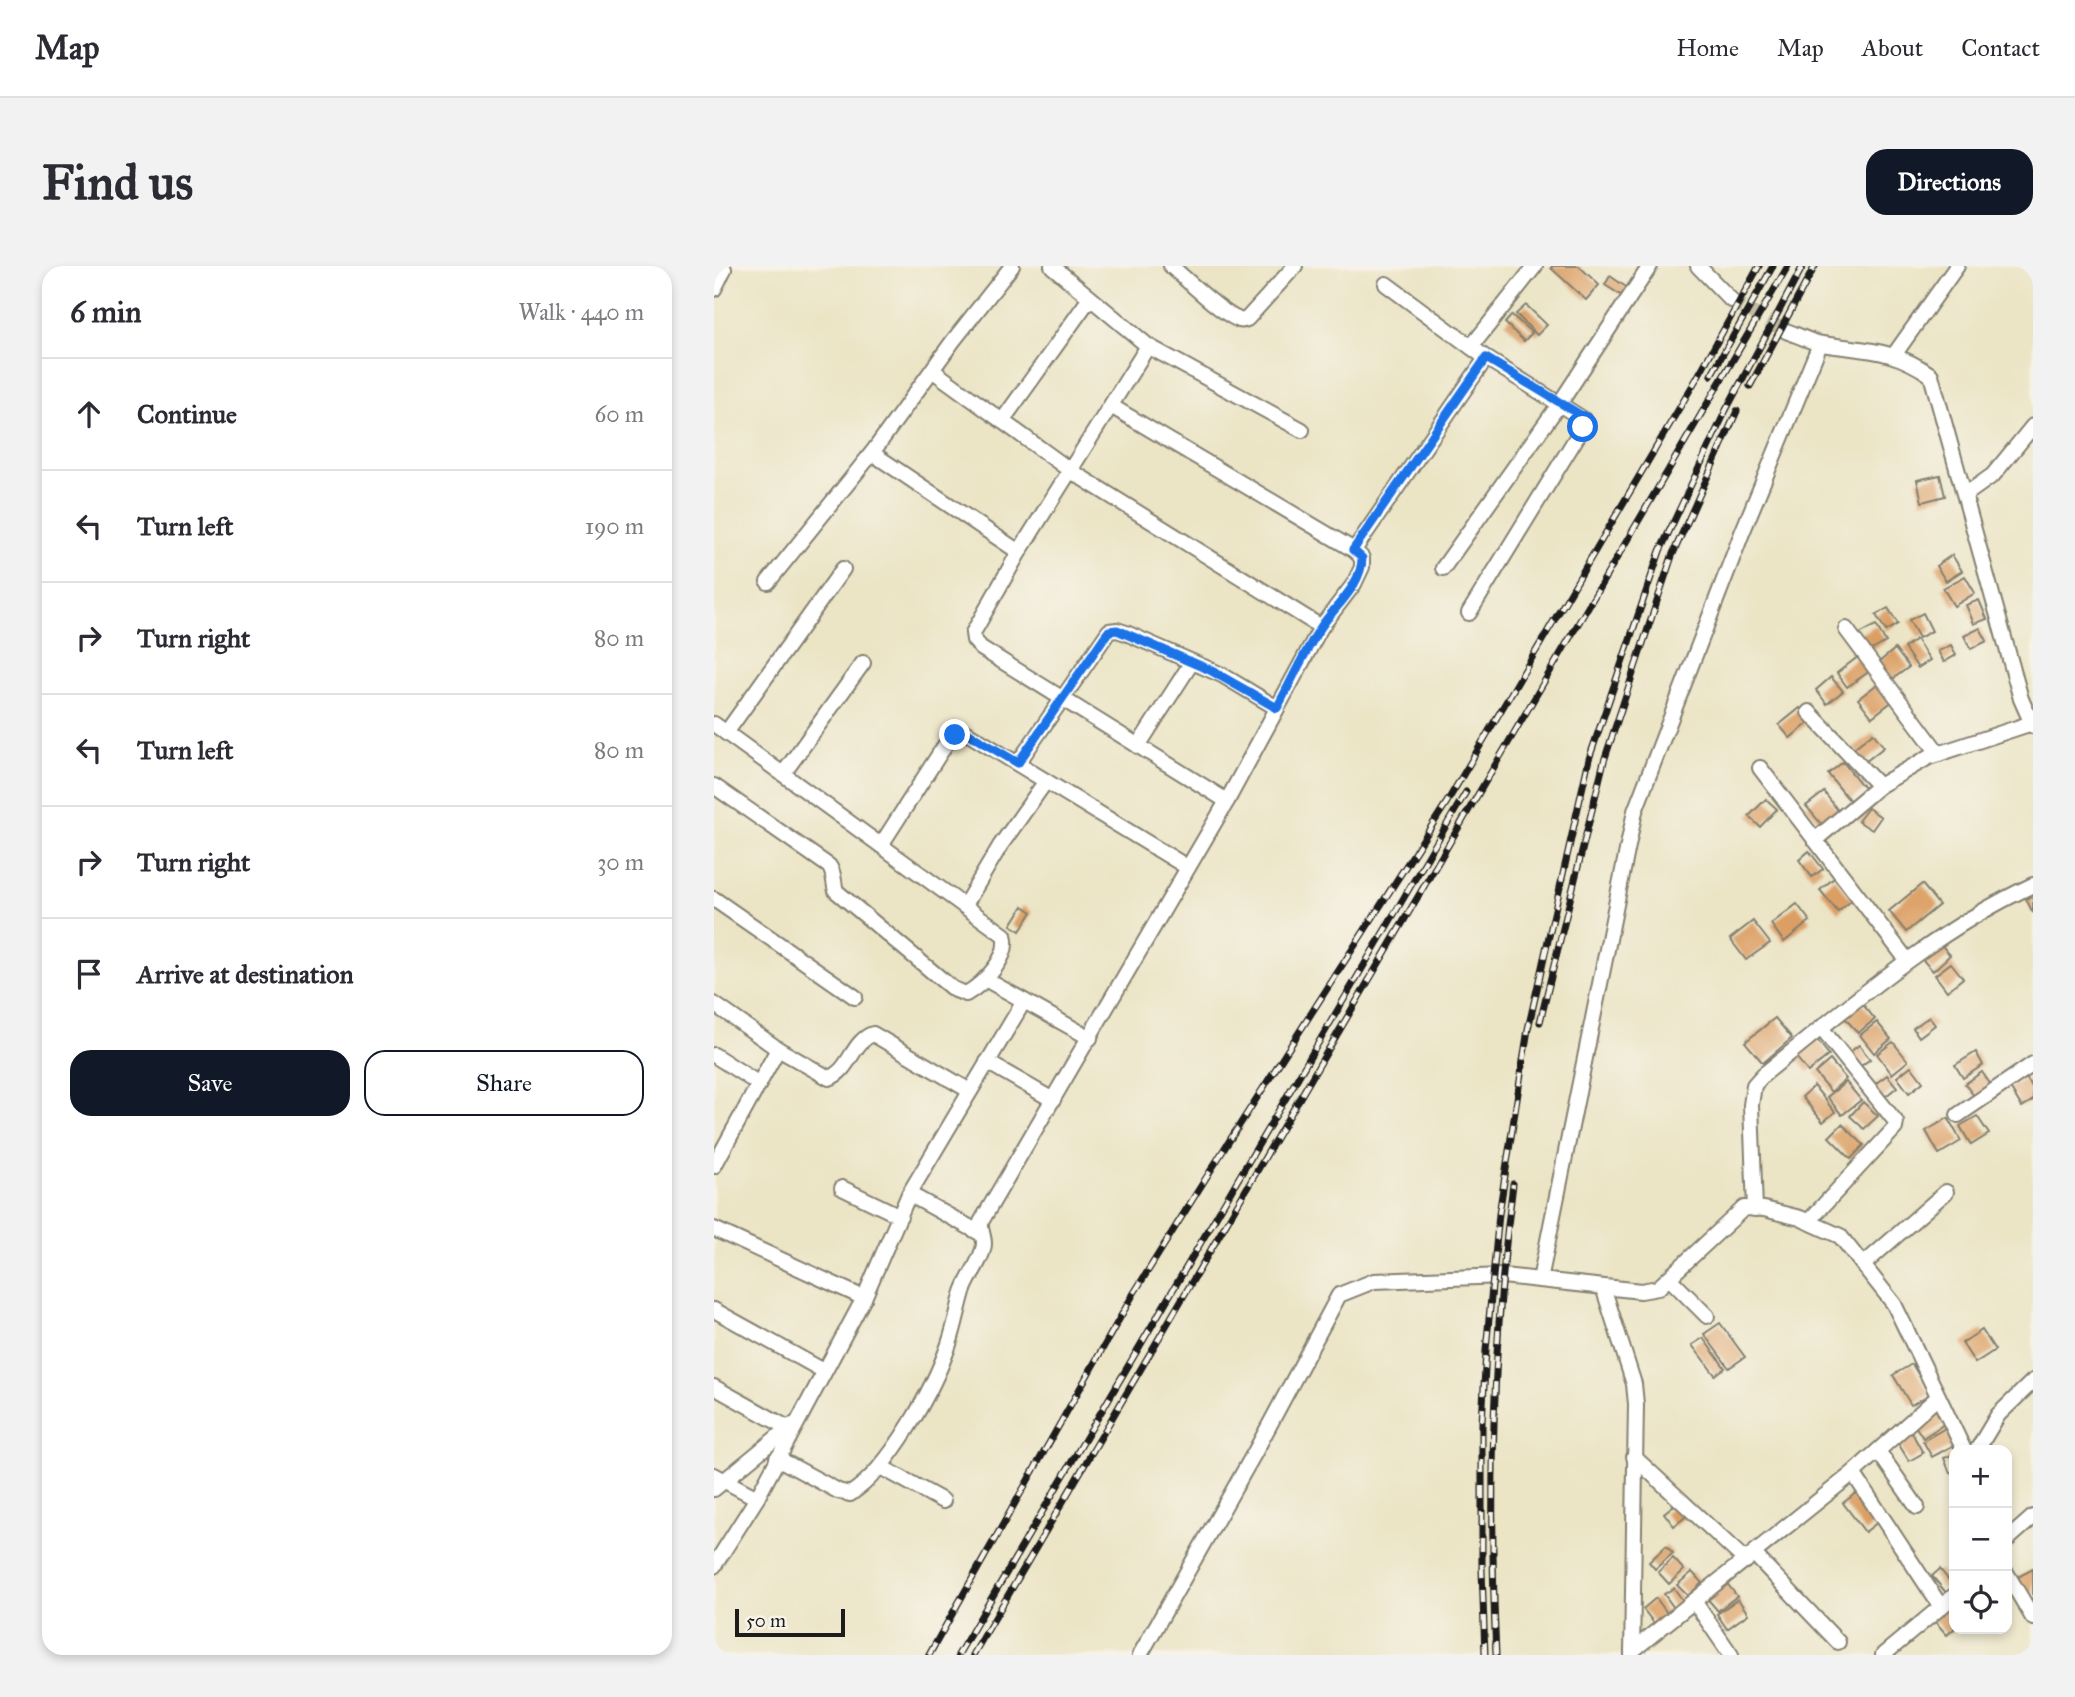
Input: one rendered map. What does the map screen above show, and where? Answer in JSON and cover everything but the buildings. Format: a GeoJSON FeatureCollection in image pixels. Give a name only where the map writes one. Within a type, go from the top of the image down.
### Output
{"type":"FeatureCollection","features":[{"type":"Feature","properties":{"kind":"street"},"geometry":{"type":"LineString","coordinates":[[714,289],[723,276],[722,266]]}},
{"type":"Feature","properties":{"kind":"street"},"geometry":{"type":"LineString","coordinates":[[1052,266],[1148,346],[1302,430]]}},
{"type":"Feature","properties":{"kind":"street"},"geometry":{"type":"LineString","coordinates":[[1171,266],[1242,321],[1247,319],[1287,269]]}},
{"type":"Feature","properties":{"kind":"street"},"geometry":{"type":"LineString","coordinates":[[1471,347],[1535,266]]}},
{"type":"Feature","properties":{"kind":"street"},"geometry":{"type":"LineString","coordinates":[[1443,568],[1560,403],[1650,266]]}},
{"type":"Feature","properties":{"kind":"street"},"geometry":{"type":"LineString","coordinates":[[1698,266],[1731,300]]}},
{"type":"Feature","properties":{"kind":"street"},"geometry":{"type":"LineString","coordinates":[[1894,355],[1957,266]]}},
{"type":"Feature","properties":{"kind":"street"},"geometry":{"type":"LineString","coordinates":[[768,582],[872,453],[1007,268]]}},
{"type":"Feature","properties":{"kind":"street"},"geometry":{"type":"LineString","coordinates":[[1386,284],[1486,358],[1583,419],[1583,427],[1469,613]]}},
{"type":"Feature","properties":{"kind":"street"},"geometry":{"type":"LineString","coordinates":[[1002,421],[1090,298]]}},
{"type":"Feature","properties":{"kind":"street"},"geometry":{"type":"LineString","coordinates":[[1786,331],[1820,344],[1868,348],[1894,355],[1931,375],[2021,699],[2032,724],[1929,757],[1879,786],[1815,840]]}},
{"type":"Feature","properties":{"kind":"street"},"geometry":{"type":"LineString","coordinates":[[1540,1280],[1635,811],[1742,533],[1820,344]]}},
{"type":"Feature","properties":{"kind":"street"},"geometry":{"type":"LineString","coordinates":[[1148,346],[1019,552],[974,632],[974,640],[981,648],[1227,801]]}},
{"type":"Feature","properties":{"kind":"street"},"geometry":{"type":"LineString","coordinates":[[1353,550],[1486,358]]}},
{"type":"Feature","properties":{"kind":"street"},"geometry":{"type":"LineString","coordinates":[[932,370],[1071,471],[1321,627]]}},
{"type":"Feature","properties":{"kind":"street"},"geometry":{"type":"LineString","coordinates":[[980,1233],[985,1215],[1227,801],[1321,627],[1354,584],[1362,567],[1362,558],[1353,550],[1111,406]]}},
{"type":"Feature","properties":{"kind":"street"},"geometry":{"type":"LineString","coordinates":[[1965,495],[1993,475],[2033,426]]}},
{"type":"Feature","properties":{"kind":"street"},"geometry":{"type":"LineString","coordinates":[[872,453],[1019,552]]}},
{"type":"Feature","properties":{"kind":"street"},"geometry":{"type":"LineString","coordinates":[[714,786],[830,866],[834,873],[836,891],[953,989],[966,994],[985,979],[1004,952],[1007,943],[1004,935],[720,728],[843,569]]}},
{"type":"Feature","properties":{"kind":"street"},"geometry":{"type":"LineString","coordinates":[[1846,629],[1938,754]]}},
{"type":"Feature","properties":{"kind":"street"},"geometry":{"type":"LineString","coordinates":[[1018,763],[1109,631],[1126,633],[1192,662],[1277,708]]}},
{"type":"Feature","properties":{"kind":"street"},"geometry":{"type":"LineString","coordinates":[[1138,746],[1192,662]]}},
{"type":"Feature","properties":{"kind":"street"},"geometry":{"type":"LineString","coordinates":[[783,774],[863,663]]}},
{"type":"Feature","properties":{"kind":"street"},"geometry":{"type":"LineString","coordinates":[[1810,712],[1879,786]]}},
{"type":"Feature","properties":{"kind":"street"},"geometry":{"type":"LineString","coordinates":[[881,845],[949,739],[967,733],[1187,867]]}},
{"type":"Feature","properties":{"kind":"street"},"geometry":{"type":"LineString","coordinates":[[1759,768],[1907,960]]}},
{"type":"Feature","properties":{"kind":"street"},"geometry":{"type":"LineString","coordinates":[[965,905],[1000,846],[1046,780]]}},
{"type":"Feature","properties":{"kind":"street"},"geometry":{"type":"LineString","coordinates":[[1755,1209],[1751,1105],[1754,1085],[1907,960],[2006,898],[2033,885]]}},
{"type":"Feature","properties":{"kind":"street"},"geometry":{"type":"LineString","coordinates":[[714,898],[855,997]]}},
{"type":"Feature","properties":{"kind":"street"},"geometry":{"type":"LineString","coordinates":[[985,979],[1090,1038]]}},
{"type":"Feature","properties":{"kind":"street"},"geometry":{"type":"LineString","coordinates":[[714,1566],[757,1497],[792,1424],[864,1297],[909,1194],[1024,1001]]}},
{"type":"Feature","properties":{"kind":"street"},"geometry":{"type":"LineString","coordinates":[[714,1004],[778,1049],[829,1078],[838,1075],[865,1037],[873,1034],[970,1091]]}},
{"type":"Feature","properties":{"kind":"street"},"geometry":{"type":"LineString","coordinates":[[1808,1222],[1895,1128],[1896,1122],[1821,1028]]}},
{"type":"Feature","properties":{"kind":"street"},"geometry":{"type":"LineString","coordinates":[[714,1166],[718,1150],[778,1049]]}},
{"type":"Feature","properties":{"kind":"street"},"geometry":{"type":"LineString","coordinates":[[714,1055],[759,1084]]}},
{"type":"Feature","properties":{"kind":"street"},"geometry":{"type":"LineString","coordinates":[[987,1062],[1053,1100]]}},
{"type":"Feature","properties":{"kind":"street"},"geometry":{"type":"LineString","coordinates":[[1958,1115],[2033,1064]]}},
{"type":"Feature","properties":{"kind":"street"},"geometry":{"type":"LineString","coordinates":[[842,1188],[900,1216]]}},
{"type":"Feature","properties":{"kind":"street"},"geometry":{"type":"LineString","coordinates":[[1863,1265],[1946,1192]]}},
{"type":"Feature","properties":{"kind":"street"},"geometry":{"type":"LineString","coordinates":[[777,1458],[838,1491],[850,1494],[863,1486],[881,1467],[940,1369],[963,1291],[982,1253],[984,1240],[980,1233],[909,1194]]}},
{"type":"Feature","properties":{"kind":"street"},"geometry":{"type":"LineString","coordinates":[[1140,1655],[1255,1452],[1339,1295],[1374,1281],[1503,1276],[1641,1291],[1658,1289],[1744,1208],[1808,1222],[1840,1236],[1894,1304],[1962,1445]]}},
{"type":"Feature","properties":{"kind":"street"},"geometry":{"type":"LineString","coordinates":[[714,1229],[864,1297]]}},
{"type":"Feature","properties":{"kind":"street"},"geometry":{"type":"LineString","coordinates":[[1669,1278],[1707,1316]]}},
{"type":"Feature","properties":{"kind":"street"},"geometry":{"type":"LineString","coordinates":[[1603,1287],[1634,1384],[1636,1404],[1632,1653]]}},
{"type":"Feature","properties":{"kind":"street"},"geometry":{"type":"LineString","coordinates":[[714,1310],[824,1371]]}},
{"type":"Feature","properties":{"kind":"street"},"geometry":{"type":"LineString","coordinates":[[1980,1445],[1998,1415],[2033,1381]]}},
{"type":"Feature","properties":{"kind":"street"},"geometry":{"type":"LineString","coordinates":[[714,1387],[792,1424]]}},
{"type":"Feature","properties":{"kind":"street"},"geometry":{"type":"LineString","coordinates":[[1632,1653],[1853,1473],[1938,1397]]}},
{"type":"Feature","properties":{"kind":"street"},"geometry":{"type":"LineString","coordinates":[[717,1481],[792,1424]]}},
{"type":"Feature","properties":{"kind":"street"},"geometry":{"type":"LineString","coordinates":[[1878,1451],[1917,1507]]}},
{"type":"Feature","properties":{"kind":"street"},"geometry":{"type":"LineString","coordinates":[[1634,1457],[1750,1557],[1838,1642]]}},
{"type":"Feature","properties":{"kind":"street"},"geometry":{"type":"LineString","coordinates":[[881,1467],[943,1501]]}},
{"type":"Feature","properties":{"kind":"street"},"geometry":{"type":"LineString","coordinates":[[1853,1473],[1941,1607]]}},
{"type":"Feature","properties":{"kind":"street"},"geometry":{"type":"LineString","coordinates":[[717,1481],[757,1497]]}},
{"type":"Feature","properties":{"kind":"street"},"geometry":{"type":"LineString","coordinates":[[2012,1536],[2033,1517]]}},
{"type":"Feature","properties":{"kind":"street"},"geometry":{"type":"LineString","coordinates":[[2012,1582],[2033,1618]]}},
{"type":"Feature","properties":{"kind":"street"},"geometry":{"type":"LineString","coordinates":[[1883,1655],[1949,1600]]}},
{"type":"Feature","properties":{"kind":"street"},"geometry":{"type":"LineString","coordinates":[[1694,1601],[1731,1655]]}},
{"type":"Feature","properties":{"kind":"tunnel"},"geometry":{"type":"LineString","coordinates":[[1731,300],[1786,331]]}},
{"type":"Feature","properties":{"kind":"railway"},"geometry":{"type":"LineString","coordinates":[[929,1655],[1134,1293],[1447,802],[1697,378],[1759,266]]}},
{"type":"Feature","properties":{"kind":"railway"},"geometry":{"type":"LineString","coordinates":[[1711,375],[1773,266]]}},
{"type":"Feature","properties":{"kind":"railway"},"geometry":{"type":"LineString","coordinates":[[973,1655],[1788,266]]}},
{"type":"Feature","properties":{"kind":"railway"},"geometry":{"type":"LineString","coordinates":[[1485,1655],[1482,1423],[1499,1214],[1528,1029],[1589,759],[1660,551],[1726,410],[1803,266]]}},
{"type":"Feature","properties":{"kind":"railway"},"geometry":{"type":"LineString","coordinates":[[1750,386],[1815,266]]}},
{"type":"Feature","properties":{"kind":"railway"},"geometry":{"type":"LineString","coordinates":[[1540,1022],[1604,761],[1672,556],[1737,411]]}},
{"type":"Feature","properties":{"kind":"railway"},"geometry":{"type":"LineString","coordinates":[[958,1655],[1466,792]]}},
{"type":"Feature","properties":{"kind":"railway"},"geometry":{"type":"LineString","coordinates":[[1496,1655],[1494,1420],[1500,1302],[1513,1184]]}},
{"type":"Feature","properties":{"kind":"route"},"geometry":{"type":"LineString","coordinates":[[955,735],[967,733],[1018,763],[1103,639],[1109,631],[1117,630],[1210,670],[1277,708],[1321,627],[1354,584],[1362,567],[1362,558],[1353,550],[1486,358],[1579,414],[1583,419],[1583,427]]}}]}
